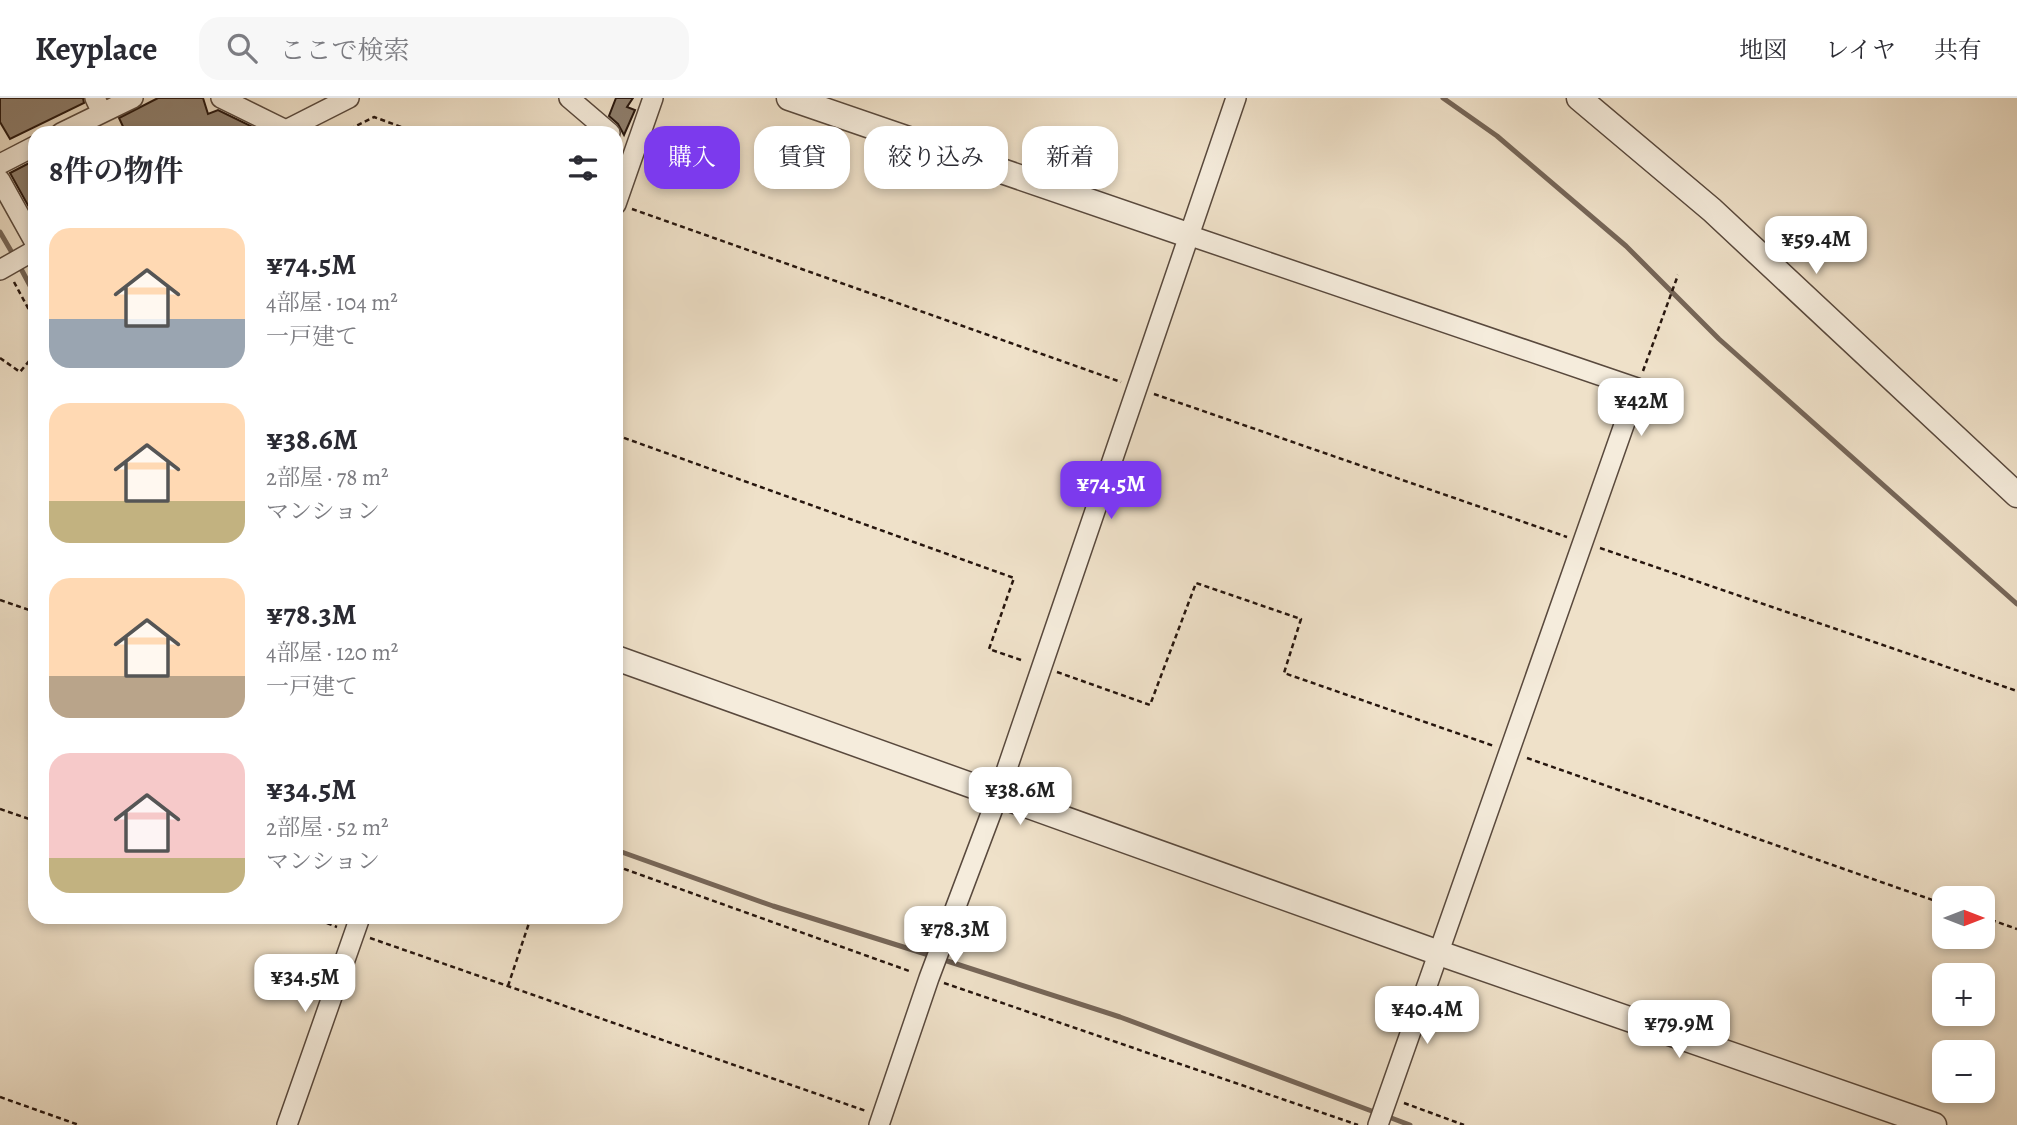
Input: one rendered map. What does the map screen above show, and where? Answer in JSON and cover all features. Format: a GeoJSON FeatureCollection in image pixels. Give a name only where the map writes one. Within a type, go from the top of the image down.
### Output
{"type":"FeatureCollection","features":[{"type":"Feature","properties":{"kind":"street"},"geometry":{"type":"LineString","coordinates":[[70,126],[98,105],[133,98]]}},
{"type":"Feature","properties":{"kind":"street"},"geometry":{"type":"LineString","coordinates":[[221,98],[272,126]]}},
{"type":"Feature","properties":{"kind":"street"},"geometry":{"type":"LineString","coordinates":[[295,126],[349,98]]}},
{"type":"Feature","properties":{"kind":"street"},"geometry":{"type":"LineString","coordinates":[[569,98],[602,126]]}},
{"type":"Feature","properties":{"kind":"street"},"geometry":{"type":"LineString","coordinates":[[623,183],[653,98]]}},
{"type":"Feature","properties":{"kind":"street"},"geometry":{"type":"LineString","coordinates":[[789,98],[1637,388],[1378,1125]]}},
{"type":"Feature","properties":{"kind":"street"},"geometry":{"type":"LineString","coordinates":[[880,1122],[929,978],[998,794],[1236,98]]}},
{"type":"Feature","properties":{"kind":"street"},"geometry":{"type":"LineString","coordinates":[[1578,98],[1712,210],[2017,495]]}},
{"type":"Feature","properties":{"kind":"street"},"geometry":{"type":"LineString","coordinates":[[623,144],[633,153]]}},
{"type":"Feature","properties":{"kind":"street"},"geometry":{"type":"LineString","coordinates":[[0,164],[28,150]]}},
{"type":"Feature","properties":{"kind":"street"},"geometry":{"type":"LineString","coordinates":[[0,180],[28,230]]}},
{"type":"Feature","properties":{"kind":"street"},"geometry":{"type":"LineString","coordinates":[[3,268],[28,254]]}},
{"type":"Feature","properties":{"kind":"street"},"geometry":{"type":"LineString","coordinates":[[623,660],[1439,953],[1934,1125]]}},
{"type":"Feature","properties":{"kind":"street"},"geometry":{"type":"LineString","coordinates":[[287,1125],[358,925]]}},
{"type":"Feature","properties":{"kind":"path"},"geometry":{"type":"LineString","coordinates":[[355,126],[374,117],[399,126]]}},
{"type":"Feature","properties":{"kind":"path"},"geometry":{"type":"LineString","coordinates":[[623,206],[1135,387],[2017,691]]}},
{"type":"Feature","properties":{"kind":"path"},"geometry":{"type":"LineString","coordinates":[[3,268],[28,309]]}},
{"type":"Feature","properties":{"kind":"path"},"geometry":{"type":"LineString","coordinates":[[1637,388],[1678,275]]}},
{"type":"Feature","properties":{"kind":"path"},"geometry":{"type":"LineString","coordinates":[[0,358],[20,372],[28,362]]}},
{"type":"Feature","properties":{"kind":"path"},"geometry":{"type":"LineString","coordinates":[[623,438],[1014,578],[989,649],[1150,705],[1196,583],[1301,619],[1284,673],[1932,900]]}},
{"type":"Feature","properties":{"kind":"path"},"geometry":{"type":"LineString","coordinates":[[0,600],[28,610]]}},
{"type":"Feature","properties":{"kind":"path"},"geometry":{"type":"LineString","coordinates":[[0,809],[28,819]]}},
{"type":"Feature","properties":{"kind":"path"},"geometry":{"type":"LineString","coordinates":[[623,869],[929,978],[1359,1125]]}},
{"type":"Feature","properties":{"kind":"path"},"geometry":{"type":"LineString","coordinates":[[1995,921],[2017,929]]}},
{"type":"Feature","properties":{"kind":"path"},"geometry":{"type":"LineString","coordinates":[[508,986],[529,924]]}},
{"type":"Feature","properties":{"kind":"path"},"geometry":{"type":"LineString","coordinates":[[358,925],[508,986],[874,1114],[880,1122]]}},
{"type":"Feature","properties":{"kind":"path"},"geometry":{"type":"LineString","coordinates":[[0,1097],[79,1125]]}},
{"type":"Feature","properties":{"kind":"path"},"geometry":{"type":"LineString","coordinates":[[1388,1097],[1464,1125]]}},
{"type":"Feature","properties":{"kind":"building"},"geometry":{"type":"Polygon","coordinates":[[[0,98],[83,98],[84,103],[37,126],[28,126],[28,130],[10,139],[0,122],[0,98]]]}},
{"type":"Feature","properties":{"kind":"building"},"geometry":{"type":"Polygon","coordinates":[[[158,98],[203,98],[208,114],[218,110],[251,126],[123,126],[119,118],[158,98]]]}},
{"type":"Feature","properties":{"kind":"building"},"geometry":{"type":"Polygon","coordinates":[[[616,98],[633,98],[627,107],[635,110],[624,135],[623,126],[619,126],[609,116],[616,98]]]}},
{"type":"Feature","properties":{"kind":"building"},"geometry":{"type":"Polygon","coordinates":[[[28,164],[28,205],[10,173],[28,164]]]}},
{"type":"Feature","properties":{"kind":"waterway"},"geometry":{"type":"LineString","coordinates":[[1443,98],[1497,136],[1626,246],[1719,339],[2017,604]]}},
{"type":"Feature","properties":{"kind":"waterway"},"geometry":{"type":"LineString","coordinates":[[0,232],[14,256]]}},
{"type":"Feature","properties":{"kind":"waterway"},"geometry":{"type":"LineString","coordinates":[[19,265],[28,282]]}},
{"type":"Feature","properties":{"kind":"waterway"},"geometry":{"type":"LineString","coordinates":[[623,852],[773,906],[932,956]]}},
{"type":"Feature","properties":{"kind":"waterway"},"geometry":{"type":"LineString","coordinates":[[941,959],[1120,1017],[1377,1113]]}},
{"type":"Feature","properties":{"kind":"waterway"},"geometry":{"type":"LineString","coordinates":[[1386,1116],[1410,1125]]}}]}
